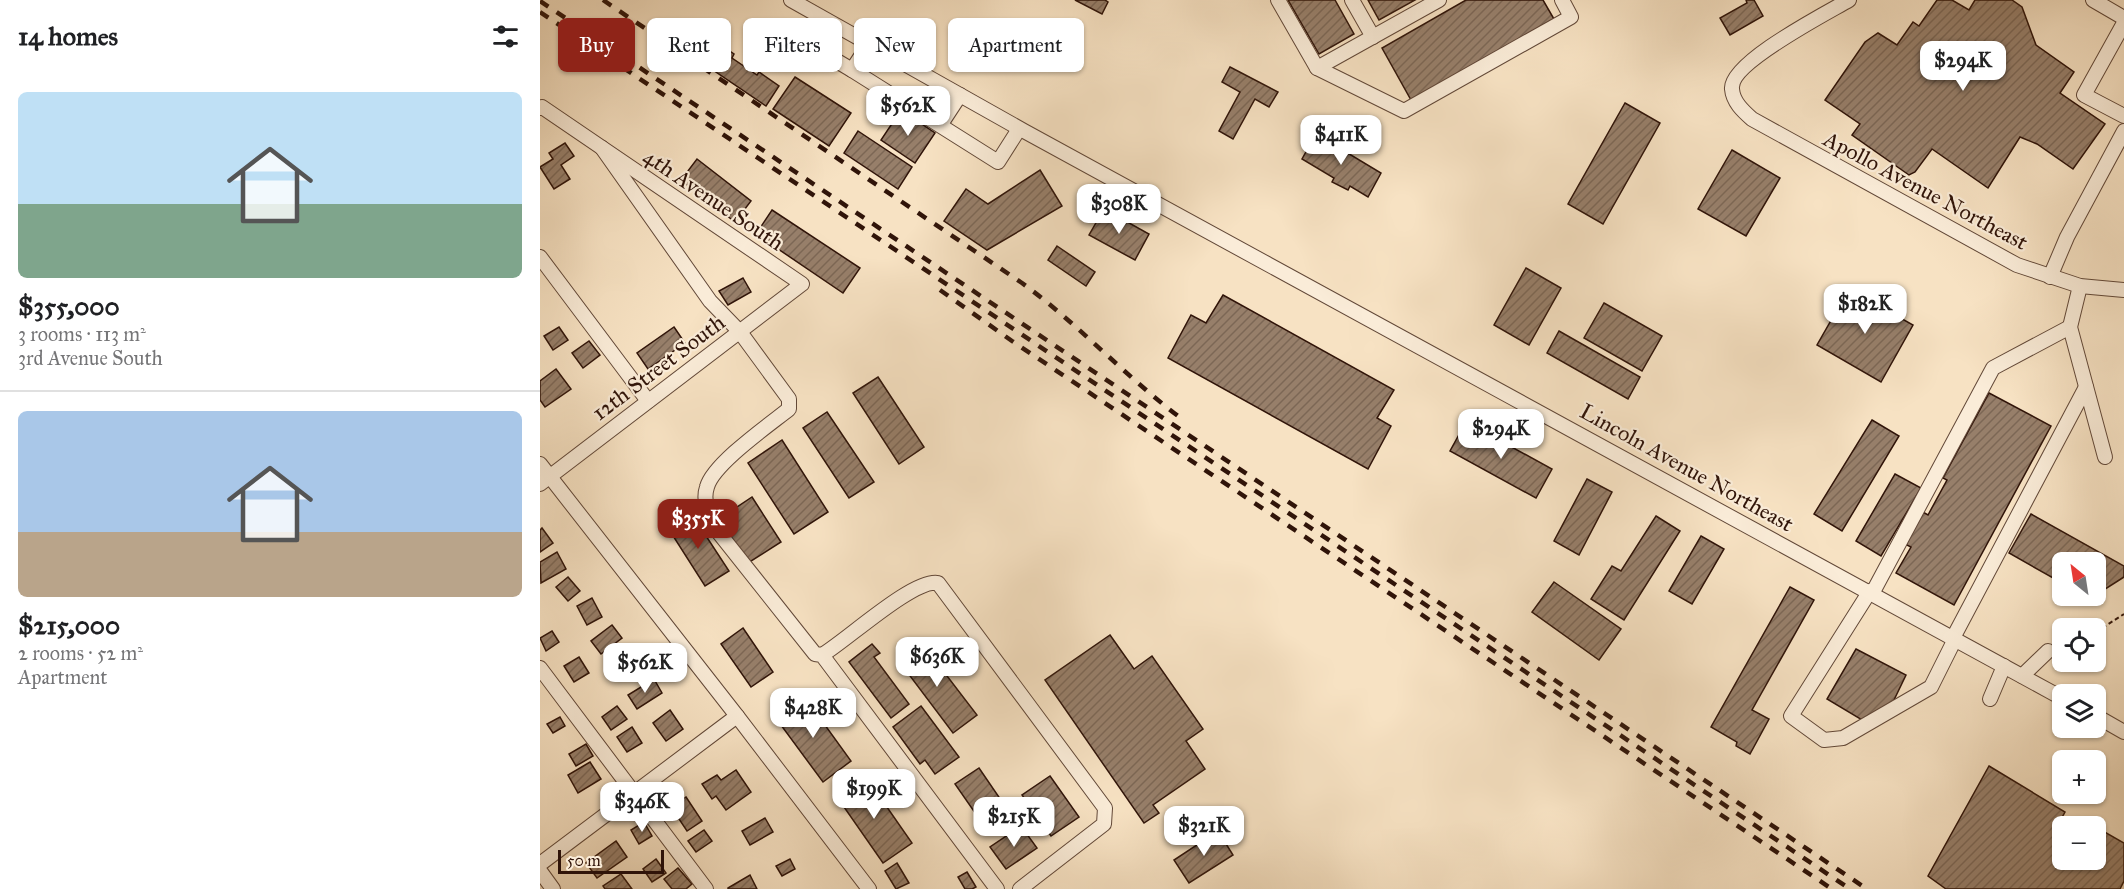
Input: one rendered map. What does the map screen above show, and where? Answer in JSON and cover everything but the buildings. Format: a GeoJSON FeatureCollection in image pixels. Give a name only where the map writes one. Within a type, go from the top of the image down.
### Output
{"type":"FeatureCollection","features":[{"type":"Feature","properties":{"kind":"street","name":"Lincoln Avenue Northeast"},"geometry":{"type":"LineString","coordinates":[[791,0],[854,36]]}},
{"type":"Feature","properties":{"kind":"street"},"geometry":{"type":"LineString","coordinates":[[1278,0],[1317,68],[1404,111],[1571,17],[1562,0]]}},
{"type":"Feature","properties":{"kind":"street"},"geometry":{"type":"LineString","coordinates":[[1352,0],[1373,37]]}},
{"type":"Feature","properties":{"kind":"street"},"geometry":{"type":"LineString","coordinates":[[1317,68],[1439,0]]}},
{"type":"Feature","properties":{"kind":"street"},"geometry":{"type":"LineString","coordinates":[[2092,0],[2124,18]]}},
{"type":"Feature","properties":{"kind":"street","name":"Apollo Avenue Northeast"},"geometry":{"type":"LineString","coordinates":[[1844,1],[1755,57],[1736,74],[1731,87],[1737,105],[1752,119],[2017,265],[2080,286],[2124,290]]}},
{"type":"Feature","properties":{"kind":"street"},"geometry":{"type":"LineString","coordinates":[[2124,23],[2084,95],[2124,116]]}},
{"type":"Feature","properties":{"kind":"street"},"geometry":{"type":"LineString","coordinates":[[842,64],[941,124],[998,162],[1019,129]]}},
{"type":"Feature","properties":{"kind":"street","name":"Lincoln Avenue Northeast"},"geometry":{"type":"LineString","coordinates":[[919,72],[1019,129],[2052,692]]}},
{"type":"Feature","properties":{"kind":"street"},"geometry":{"type":"LineString","coordinates":[[941,124],[960,95]]}},
{"type":"Feature","properties":{"kind":"street","name":"4th Avenue South"},"geometry":{"type":"LineString","coordinates":[[541,108],[802,284]]}},
{"type":"Feature","properties":{"kind":"street"},"geometry":{"type":"LineString","coordinates":[[2050,277],[2067,237],[2124,131]]}},
{"type":"Feature","properties":{"kind":"street","name":"4th Avenue South"},"geometry":{"type":"LineString","coordinates":[[602,148],[710,301],[740,332],[789,399],[789,409],[716,471],[707,486],[705,504],[716,528],[815,654],[822,655]]}},
{"type":"Feature","properties":{"kind":"street"},"geometry":{"type":"LineString","coordinates":[[540,257],[648,401]]}},
{"type":"Feature","properties":{"kind":"street","name":"12th Street South"},"geometry":{"type":"LineString","coordinates":[[545,481],[802,284]]}},
{"type":"Feature","properties":{"kind":"street"},"geometry":{"type":"LineString","coordinates":[[2080,286],[2070,327],[2105,457]]}},
{"type":"Feature","properties":{"kind":"street"},"geometry":{"type":"LineString","coordinates":[[2070,327],[1993,368],[1871,592],[1791,716],[1824,740],[1843,738],[1931,687],[1954,638],[2086,387]]}},
{"type":"Feature","properties":{"kind":"street"},"geometry":{"type":"LineString","coordinates":[[540,464],[545,481],[737,716],[868,889]]}},
{"type":"Feature","properties":{"kind":"street"},"geometry":{"type":"LineString","coordinates":[[997,889],[822,655],[913,589],[931,581],[938,583],[1105,808],[1104,824],[1020,889]]}},
{"type":"Feature","properties":{"kind":"street"},"geometry":{"type":"LineString","coordinates":[[2022,676],[2048,651]]}},
{"type":"Feature","properties":{"kind":"street"},"geometry":{"type":"LineString","coordinates":[[1990,699],[2004,666]]}},
{"type":"Feature","properties":{"kind":"street"},"geometry":{"type":"LineString","coordinates":[[540,668],[706,889]]}},
{"type":"Feature","properties":{"kind":"street"},"geometry":{"type":"LineString","coordinates":[[540,864],[737,716]]}},
{"type":"Feature","properties":{"kind":"street"},"geometry":{"type":"LineString","coordinates":[[2106,722],[2124,732]]}},
{"type":"Feature","properties":{"kind":"street"},"geometry":{"type":"LineString","coordinates":[[540,871],[553,889]]}},
{"type":"Feature","properties":{"kind":"path"},"geometry":{"type":"LineString","coordinates":[[2106,626],[2124,614]]}},
{"type":"Feature","properties":{"kind":"railway"},"geometry":{"type":"LineString","coordinates":[[603,0],[1022,283],[1178,416]]}},
{"type":"Feature","properties":{"kind":"railway"},"geometry":{"type":"LineString","coordinates":[[540,1],[1867,889]]}},
{"type":"Feature","properties":{"kind":"railway"},"geometry":{"type":"LineString","coordinates":[[540,12],[1850,889]]}},
{"type":"Feature","properties":{"kind":"railway"},"geometry":{"type":"LineString","coordinates":[[940,290],[1012,341],[1832,889]]}}]}
